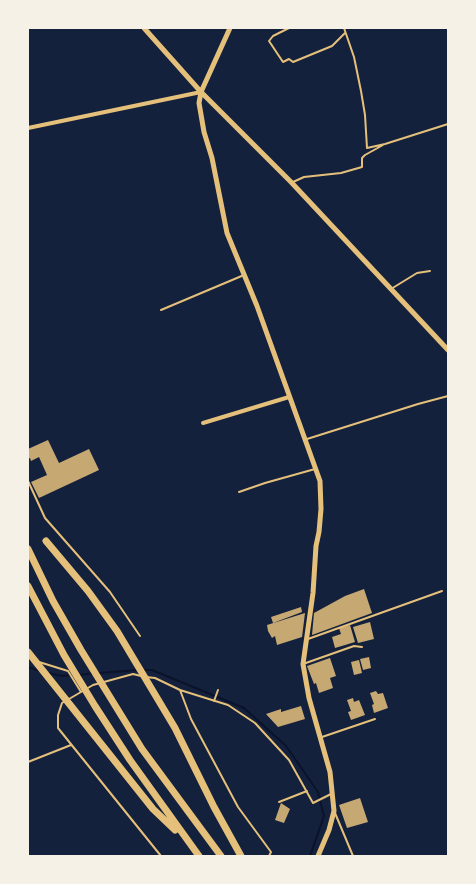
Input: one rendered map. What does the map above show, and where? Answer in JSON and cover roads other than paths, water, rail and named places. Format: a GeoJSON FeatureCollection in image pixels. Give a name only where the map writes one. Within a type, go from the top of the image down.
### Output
{"type":"FeatureCollection","features":[{"type":"Feature","properties":{"kind":"highway"},"geometry":{"type":"LineString","coordinates":[[46,541],[88,591],[131,655],[175,728],[214,807],[241,856]]}},
{"type":"Feature","properties":{"kind":"highway"},"geometry":{"type":"LineString","coordinates":[[28,549],[53,601],[142,749],[221,856]]}},
{"type":"Feature","properties":{"kind":"highway"},"geometry":{"type":"LineString","coordinates":[[28,586],[64,655],[95,706],[130,760],[187,842],[199,856]]}},
{"type":"Feature","properties":{"kind":"highway"},"geometry":{"type":"LineString","coordinates":[[28,652],[79,714],[153,810],[187,842]]}},
{"type":"Feature","properties":{"kind":"street"},"geometry":{"type":"LineString","coordinates":[[144,28],[201,92],[291,182],[448,350]]}},
{"type":"Feature","properties":{"kind":"street"},"geometry":{"type":"LineString","coordinates":[[230,28],[201,92],[199,103],[204,132],[212,158],[227,233],[257,306],[320,481],[321,510],[304,664],[309,698],[330,772],[334,811],[329,830],[318,856]]}},
{"type":"Feature","properties":{"kind":"street"},"geometry":{"type":"LineString","coordinates":[[28,128],[201,92]]}},
{"type":"Feature","properties":{"kind":"street"},"geometry":{"type":"LineString","coordinates":[[203,423],[289,397]]}},
{"type":"Feature","properties":{"kind":"lane"},"geometry":{"type":"LineString","coordinates":[[289,28],[273,36],[269,41],[283,62],[289,59],[293,62],[332,46],[345,33]]}},
{"type":"Feature","properties":{"kind":"lane"},"geometry":{"type":"LineString","coordinates":[[344,28],[354,57],[361,91],[367,148],[448,124]]}},
{"type":"Feature","properties":{"kind":"lane"},"geometry":{"type":"LineString","coordinates":[[291,182],[304,177],[362,168],[362,158],[385,144]]}},
{"type":"Feature","properties":{"kind":"lane"},"geometry":{"type":"LineString","coordinates":[[392,290],[417,273],[430,271]]}},
{"type":"Feature","properties":{"kind":"lane"},"geometry":{"type":"LineString","coordinates":[[161,310],[244,275]]}},
{"type":"Feature","properties":{"kind":"lane"},"geometry":{"type":"LineString","coordinates":[[304,440],[448,396]]}},
{"type":"Feature","properties":{"kind":"lane"},"geometry":{"type":"LineString","coordinates":[[239,492],[315,469]]}},
{"type":"Feature","properties":{"kind":"lane"},"geometry":{"type":"LineString","coordinates":[[28,480],[45,518],[110,592],[140,636]]}},
{"type":"Feature","properties":{"kind":"lane"},"geometry":{"type":"LineString","coordinates":[[307,639],[442,591]]}},
{"type":"Feature","properties":{"kind":"lane"},"geometry":{"type":"LineString","coordinates":[[304,664],[354,646],[362,647]]}},
{"type":"Feature","properties":{"kind":"lane"},"geometry":{"type":"LineString","coordinates":[[28,658],[68,671],[81,692]]}},
{"type":"Feature","properties":{"kind":"lane"},"geometry":{"type":"LineString","coordinates":[[160,856],[58,728],[58,715],[62,703],[92,685],[133,674],[155,678],[180,690],[228,705],[255,723],[289,760],[313,802],[333,794]]}},
{"type":"Feature","properties":{"kind":"lane"},"geometry":{"type":"LineString","coordinates":[[180,690],[191,719],[238,808],[271,852],[269,856]]}},
{"type":"Feature","properties":{"kind":"lane"},"geometry":{"type":"LineString","coordinates":[[214,701],[218,690]]}},
{"type":"Feature","properties":{"kind":"lane"},"geometry":{"type":"LineString","coordinates":[[319,737],[375,719]]}},
{"type":"Feature","properties":{"kind":"lane"},"geometry":{"type":"LineString","coordinates":[[28,762],[71,744]]}},
{"type":"Feature","properties":{"kind":"lane"},"geometry":{"type":"LineString","coordinates":[[279,802],[307,791]]}},
{"type":"Feature","properties":{"kind":"lane"},"geometry":{"type":"LineString","coordinates":[[334,811],[337,814],[354,856]]}},
{"type":"Feature","properties":{"kind":"waterway"},"geometry":{"type":"LineString","coordinates":[[28,667],[40,671]]}},
{"type":"Feature","properties":{"kind":"waterway"},"geometry":{"type":"LineString","coordinates":[[99,673],[139,670]]}},
{"type":"Feature","properties":{"kind":"waterway"},"geometry":{"type":"LineString","coordinates":[[143,670],[152,670],[244,708],[286,746],[318,792],[324,816],[310,856]]}},
{"type":"Feature","properties":{"kind":"waterway"},"geometry":{"type":"LineString","coordinates":[[49,673],[61,676],[71,675]]}},
{"type":"Feature","properties":{"kind":"waterway"},"geometry":{"type":"LineString","coordinates":[[79,675],[94,673]]}}]}
